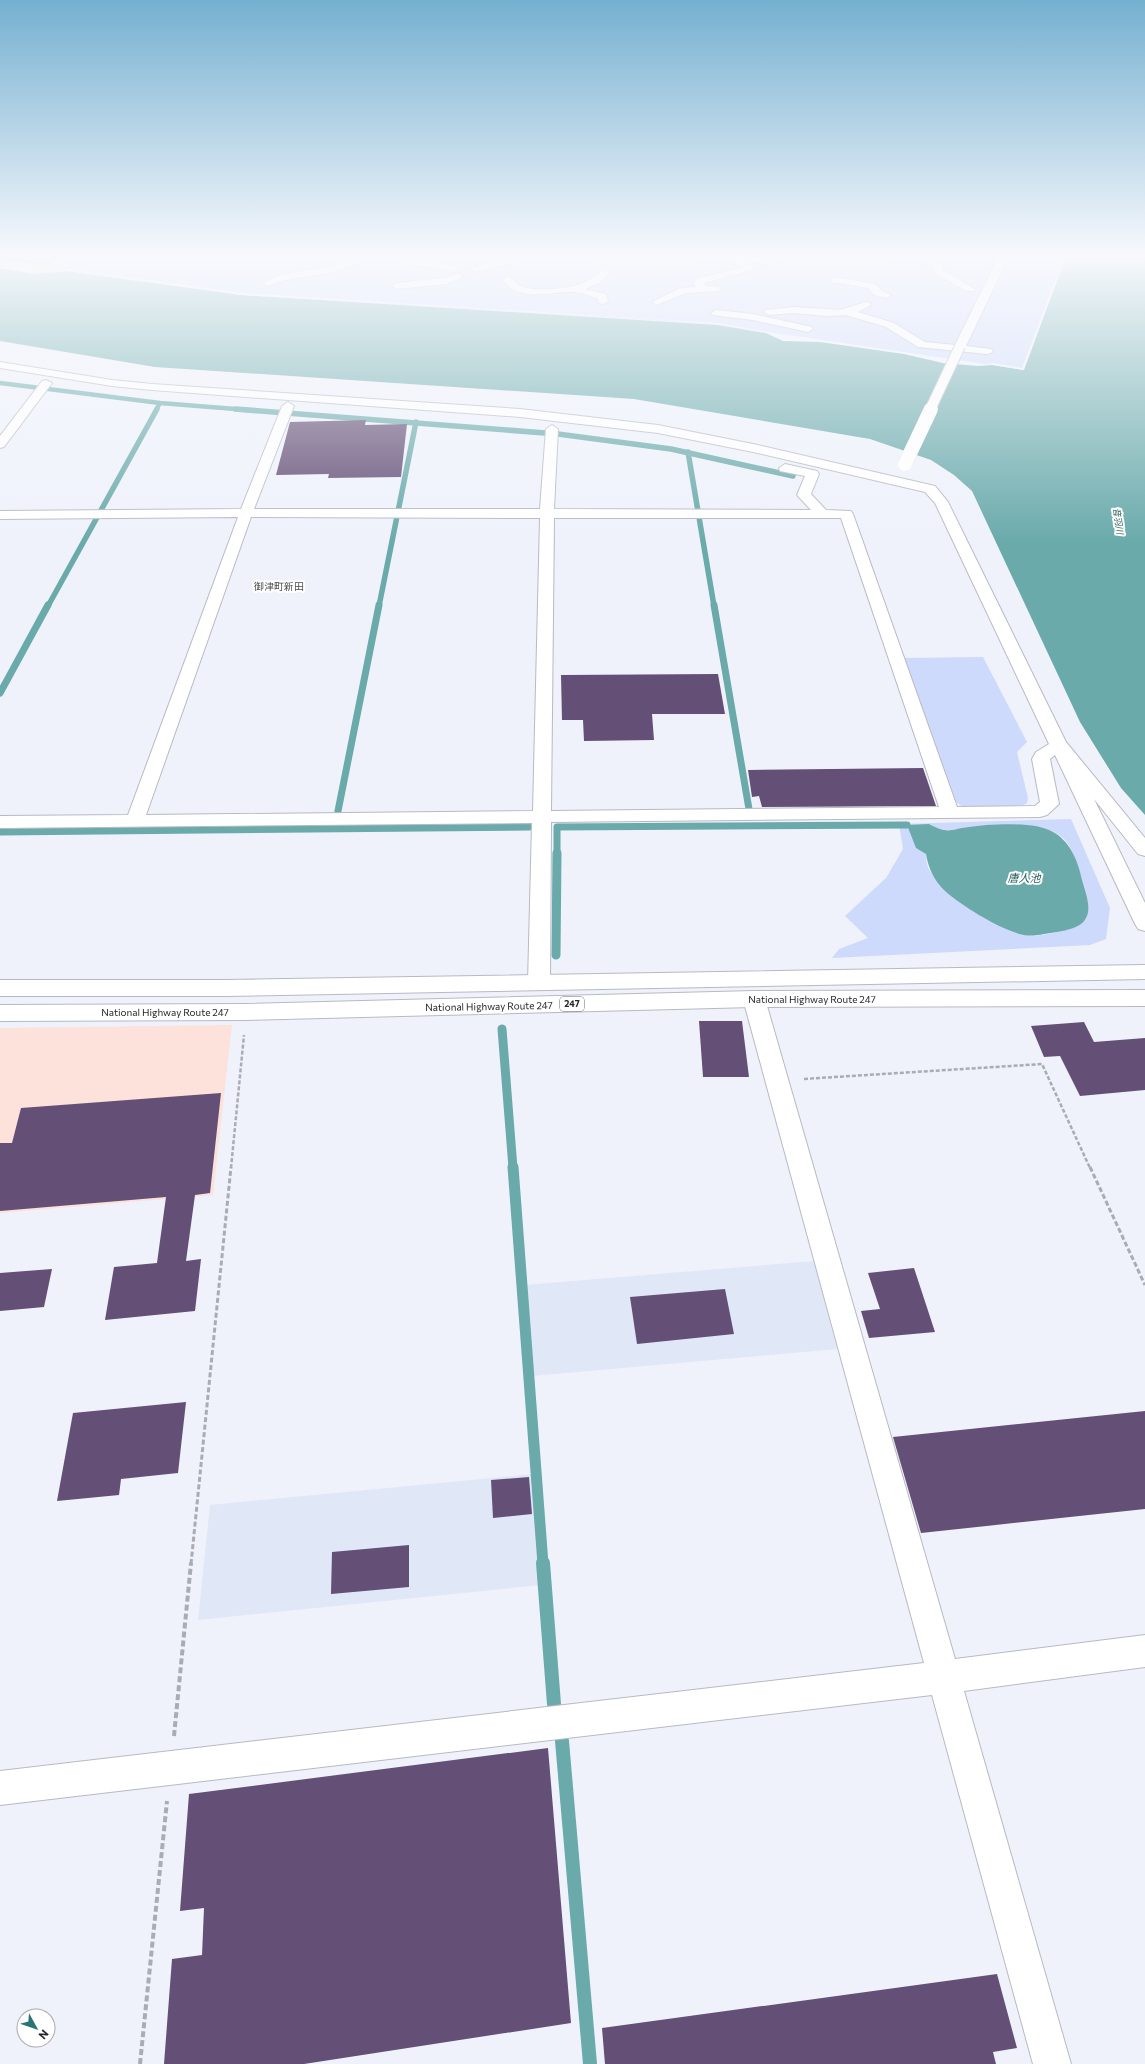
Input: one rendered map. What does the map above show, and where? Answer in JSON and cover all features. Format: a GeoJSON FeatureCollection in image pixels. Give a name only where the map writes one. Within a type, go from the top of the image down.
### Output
{"type":"FeatureCollection","features":[{"type":"Feature","properties":{"kind":"main road"},"geometry":{"type":"LineString","coordinates":[[902,467],[961,350]]}},
{"type":"Feature","properties":{"kind":"main road"},"geometry":{"type":"LineString","coordinates":[[980,350],[987,351]]}},
{"type":"Feature","properties":{"kind":"main road"},"geometry":{"type":"LineString","coordinates":[[0,365],[112,383],[520,413],[658,430],[699,436],[916,484],[930,489],[942,502],[1145,924]]}},
{"type":"Feature","properties":{"kind":"main road"},"geometry":{"type":"LineString","coordinates":[[20,380],[113,393],[500,424]]}},
{"type":"Feature","properties":{"kind":"main road"},"geometry":{"type":"LineString","coordinates":[[0,444],[46,383]]}},
{"type":"Feature","properties":{"kind":"main road"},"geometry":{"type":"LineString","coordinates":[[135,821],[246,513],[288,406]]}},
{"type":"Feature","properties":{"kind":"main road"},"geometry":{"type":"LineString","coordinates":[[655,416],[776,440]]}},
{"type":"Feature","properties":{"kind":"main road"},"geometry":{"type":"LineString","coordinates":[[539,983],[547,514],[544,428],[604,435]]}},
{"type":"Feature","properties":{"kind":"main road"},"geometry":{"type":"LineString","coordinates":[[671,444],[812,474],[804,495],[822,514]]}},
{"type":"Feature","properties":{"kind":"main road"},"geometry":{"type":"LineString","coordinates":[[872,463],[902,467],[920,479],[916,484]]}},
{"type":"Feature","properties":{"kind":"main road"},"geometry":{"type":"LineString","coordinates":[[0,515],[246,513],[846,514],[950,813]]}},
{"type":"Feature","properties":{"kind":"main road"},"geometry":{"type":"LineString","coordinates":[[0,822],[1030,812],[1040,811],[1050,804],[1041,759],[1042,756],[1059,746]]}},
{"type":"Feature","properties":{"kind":"main road"},"geometry":{"type":"LineString","coordinates":[[1059,746],[1145,850]]}},
{"type":"Feature","properties":{"kind":"main road","name":"National Highway Route 247"},"geometry":{"type":"LineString","coordinates":[[0,988],[228,988],[1145,972]]}},
{"type":"Feature","properties":{"kind":"main road","name":"National Highway Route 247"},"geometry":{"type":"LineString","coordinates":[[0,1013],[246,1012],[754,999],[1145,998]]}},
{"type":"Feature","properties":{"kind":"main road"},"geometry":{"type":"LineString","coordinates":[[754,999],[1052,2064]]}},
{"type":"Feature","properties":{"kind":"main road"},"geometry":{"type":"LineString","coordinates":[[0,1788],[944,1677],[1145,1651]]}},
{"type":"Feature","properties":{"kind":"path"},"geometry":{"type":"LineString","coordinates":[[140,2064],[246,1012]]}},
{"type":"Feature","properties":{"kind":"path"},"geometry":{"type":"LineString","coordinates":[[778,1081],[1042,1064],[1145,1286]]}},
{"type":"Feature","properties":{"kind":"shaded area"},"geometry":{"type":"Polygon","coordinates":[[[891,350],[1031,350],[1024,370],[891,350]]]}},
{"type":"Feature","properties":{"kind":"shaded area"},"geometry":{"type":"Polygon","coordinates":[[[983,657],[1027,742],[1017,752],[1028,798],[1027,803],[1023,805],[963,807],[956,802],[903,658],[983,657]]]}},
{"type":"Feature","properties":{"kind":"shaded area"},"geometry":{"type":"Polygon","coordinates":[[[1071,819],[1110,908],[1106,939],[1090,945],[832,958],[839,949],[868,938],[845,916],[886,878],[903,849],[899,824],[1071,819]],[[929,824],[926,849],[927,864],[932,874],[942,886],[969,908],[1000,926],[1025,935],[1053,933],[1081,924],[1088,910],[1085,888],[1071,849],[1064,839],[1055,833],[1032,826],[1005,824],[949,830],[929,824]]]}},
{"type":"Feature","properties":{"kind":"shaded area"},"geometry":{"type":"Polygon","coordinates":[[[232,1025],[213,1195],[0,1213],[0,1028],[232,1025]]]}},
{"type":"Feature","properties":{"kind":"shaded area"},"geometry":{"type":"Polygon","coordinates":[[[814,1261],[837,1349],[532,1376],[525,1285],[814,1261]]]}},
{"type":"Feature","properties":{"kind":"shaded area"},"geometry":{"type":"Polygon","coordinates":[[[533,1474],[541,1585],[198,1620],[210,1505],[533,1474]]]}},
{"type":"Feature","properties":{"kind":"water","name":"音羽川"},"geometry":{"type":"Polygon","coordinates":[[[56,350],[878,350],[904,354],[943,363],[978,366],[993,365],[1023,370],[1030,350],[1145,350],[1145,815],[1121,788],[1080,722],[972,491],[954,475],[931,460],[870,439],[634,399],[155,367],[56,350]]]}},
{"type":"Feature","properties":{"kind":"water","name":"唐人池"},"geometry":{"type":"Polygon","coordinates":[[[929,824],[941,829],[949,830],[988,825],[1012,824],[1035,826],[1053,832],[1069,846],[1076,859],[1088,904],[1088,914],[1086,918],[1081,924],[1069,929],[1032,936],[1015,933],[1005,929],[961,904],[938,883],[932,874],[926,854],[916,848],[907,825],[929,824]]]}},
{"type":"Feature","properties":{"kind":"pier"},"geometry":{"type":"Polygon","coordinates":[[[1029,350],[1031,350],[1024,370],[986,364],[993,363],[1022,368],[1029,350]]]}},
{"type":"Feature","properties":{"kind":"building"},"geometry":{"type":"Polygon","coordinates":[[[366,420],[365,425],[407,424],[401,477],[328,478],[329,474],[276,475],[290,422],[366,420]]]}},
{"type":"Feature","properties":{"kind":"building"},"geometry":{"type":"Polygon","coordinates":[[[718,674],[725,714],[652,714],[654,740],[584,741],[583,720],[562,720],[561,675],[718,674]]]}},
{"type":"Feature","properties":{"kind":"building"},"geometry":{"type":"Polygon","coordinates":[[[923,768],[936,806],[762,807],[759,796],[752,797],[748,770],[923,768]]]}},
{"type":"Feature","properties":{"kind":"building"},"geometry":{"type":"Polygon","coordinates":[[[699,1021],[742,1021],[749,1077],[703,1077],[699,1021]]]}},
{"type":"Feature","properties":{"kind":"building"},"geometry":{"type":"Polygon","coordinates":[[[1084,1022],[1094,1042],[1145,1038],[1145,1090],[1080,1096],[1060,1056],[1044,1057],[1031,1026],[1084,1022]]]}},
{"type":"Feature","properties":{"kind":"building"},"geometry":{"type":"Polygon","coordinates":[[[221,1093],[210,1193],[195,1195],[186,1261],[201,1259],[195,1311],[105,1320],[114,1267],[157,1263],[166,1197],[0,1211],[0,1143],[12,1143],[21,1108],[221,1093]]]}},
{"type":"Feature","properties":{"kind":"building"},"geometry":{"type":"Polygon","coordinates":[[[914,1268],[935,1332],[869,1338],[861,1311],[880,1309],[868,1273],[914,1268]]]}},
{"type":"Feature","properties":{"kind":"building"},"geometry":{"type":"Polygon","coordinates":[[[52,1269],[44,1307],[0,1311],[0,1273],[52,1269]]]}},
{"type":"Feature","properties":{"kind":"building"},"geometry":{"type":"Polygon","coordinates":[[[725,1289],[734,1334],[637,1344],[630,1297],[725,1289]]]}},
{"type":"Feature","properties":{"kind":"building"},"geometry":{"type":"Polygon","coordinates":[[[186,1402],[178,1473],[121,1479],[119,1495],[57,1501],[73,1413],[186,1402]]]}},
{"type":"Feature","properties":{"kind":"building"},"geometry":{"type":"Polygon","coordinates":[[[1145,1411],[1145,1509],[921,1533],[893,1437],[1145,1411]]]}},
{"type":"Feature","properties":{"kind":"building"},"geometry":{"type":"Polygon","coordinates":[[[529,1477],[532,1514],[493,1518],[491,1480],[529,1477]]]}},
{"type":"Feature","properties":{"kind":"building"},"geometry":{"type":"Polygon","coordinates":[[[409,1545],[409,1587],[331,1594],[332,1552],[409,1545]]]}},
{"type":"Feature","properties":{"kind":"building"},"geometry":{"type":"Polygon","coordinates":[[[548,1748],[571,2023],[304,2064],[164,2064],[172,1959],[202,1955],[204,1908],[180,1911],[189,1794],[548,1748]]]}},
{"type":"Feature","properties":{"kind":"building"},"geometry":{"type":"Polygon","coordinates":[[[997,1974],[1017,2048],[993,2052],[996,2064],[605,2064],[602,2028],[997,1974]]]}},
{"type":"Feature","properties":{"kind":"waterway"},"geometry":{"type":"LineString","coordinates":[[0,383],[160,403]]}},
{"type":"Feature","properties":{"kind":"waterway"},"geometry":{"type":"LineString","coordinates":[[156,410],[160,403]]}},
{"type":"Feature","properties":{"kind":"waterway"},"geometry":{"type":"LineString","coordinates":[[160,403],[248,410]]}},
{"type":"Feature","properties":{"kind":"waterway"},"geometry":{"type":"LineString","coordinates":[[48,606],[157,409]]}},
{"type":"Feature","properties":{"kind":"waterway"},"geometry":{"type":"LineString","coordinates":[[235,409],[416,423]]}},
{"type":"Feature","properties":{"kind":"waterway"},"geometry":{"type":"LineString","coordinates":[[379,606],[416,423]]}},
{"type":"Feature","properties":{"kind":"waterway"},"geometry":{"type":"LineString","coordinates":[[416,423],[558,434],[671,449],[688,453]]}},
{"type":"Feature","properties":{"kind":"waterway"},"geometry":{"type":"LineString","coordinates":[[688,453],[793,476]]}},
{"type":"Feature","properties":{"kind":"waterway"},"geometry":{"type":"LineString","coordinates":[[688,453],[714,606]]}},
{"type":"Feature","properties":{"kind":"waterway"},"geometry":{"type":"LineString","coordinates":[[0,693],[48,605]]}},
{"type":"Feature","properties":{"kind":"waterway"},"geometry":{"type":"LineString","coordinates":[[338,811],[379,605]]}},
{"type":"Feature","properties":{"kind":"waterway"},"geometry":{"type":"LineString","coordinates":[[714,605],[749,809]]}},
{"type":"Feature","properties":{"kind":"waterway"},"geometry":{"type":"LineString","coordinates":[[557,853],[557,827],[907,825]]}},
{"type":"Feature","properties":{"kind":"waterway"},"geometry":{"type":"LineString","coordinates":[[0,832],[529,827]]}},
{"type":"Feature","properties":{"kind":"waterway"},"geometry":{"type":"LineString","coordinates":[[556,955],[557,853]]}},
{"type":"Feature","properties":{"kind":"waterway"},"geometry":{"type":"LineString","coordinates":[[502,1029],[513,1168]]}},
{"type":"Feature","properties":{"kind":"waterway"},"geometry":{"type":"LineString","coordinates":[[513,1167],[543,1564]]}},
{"type":"Feature","properties":{"kind":"waterway"},"geometry":{"type":"LineString","coordinates":[[543,1563],[554,1704]]}},
{"type":"Feature","properties":{"kind":"waterway"},"geometry":{"type":"LineString","coordinates":[[562,1741],[590,2064]]}},
{"type":"Feature","properties":{"kind":"district","name":"御津町新田"},"geometry":{"type":"Point","coordinates":[279,586]}}]}
